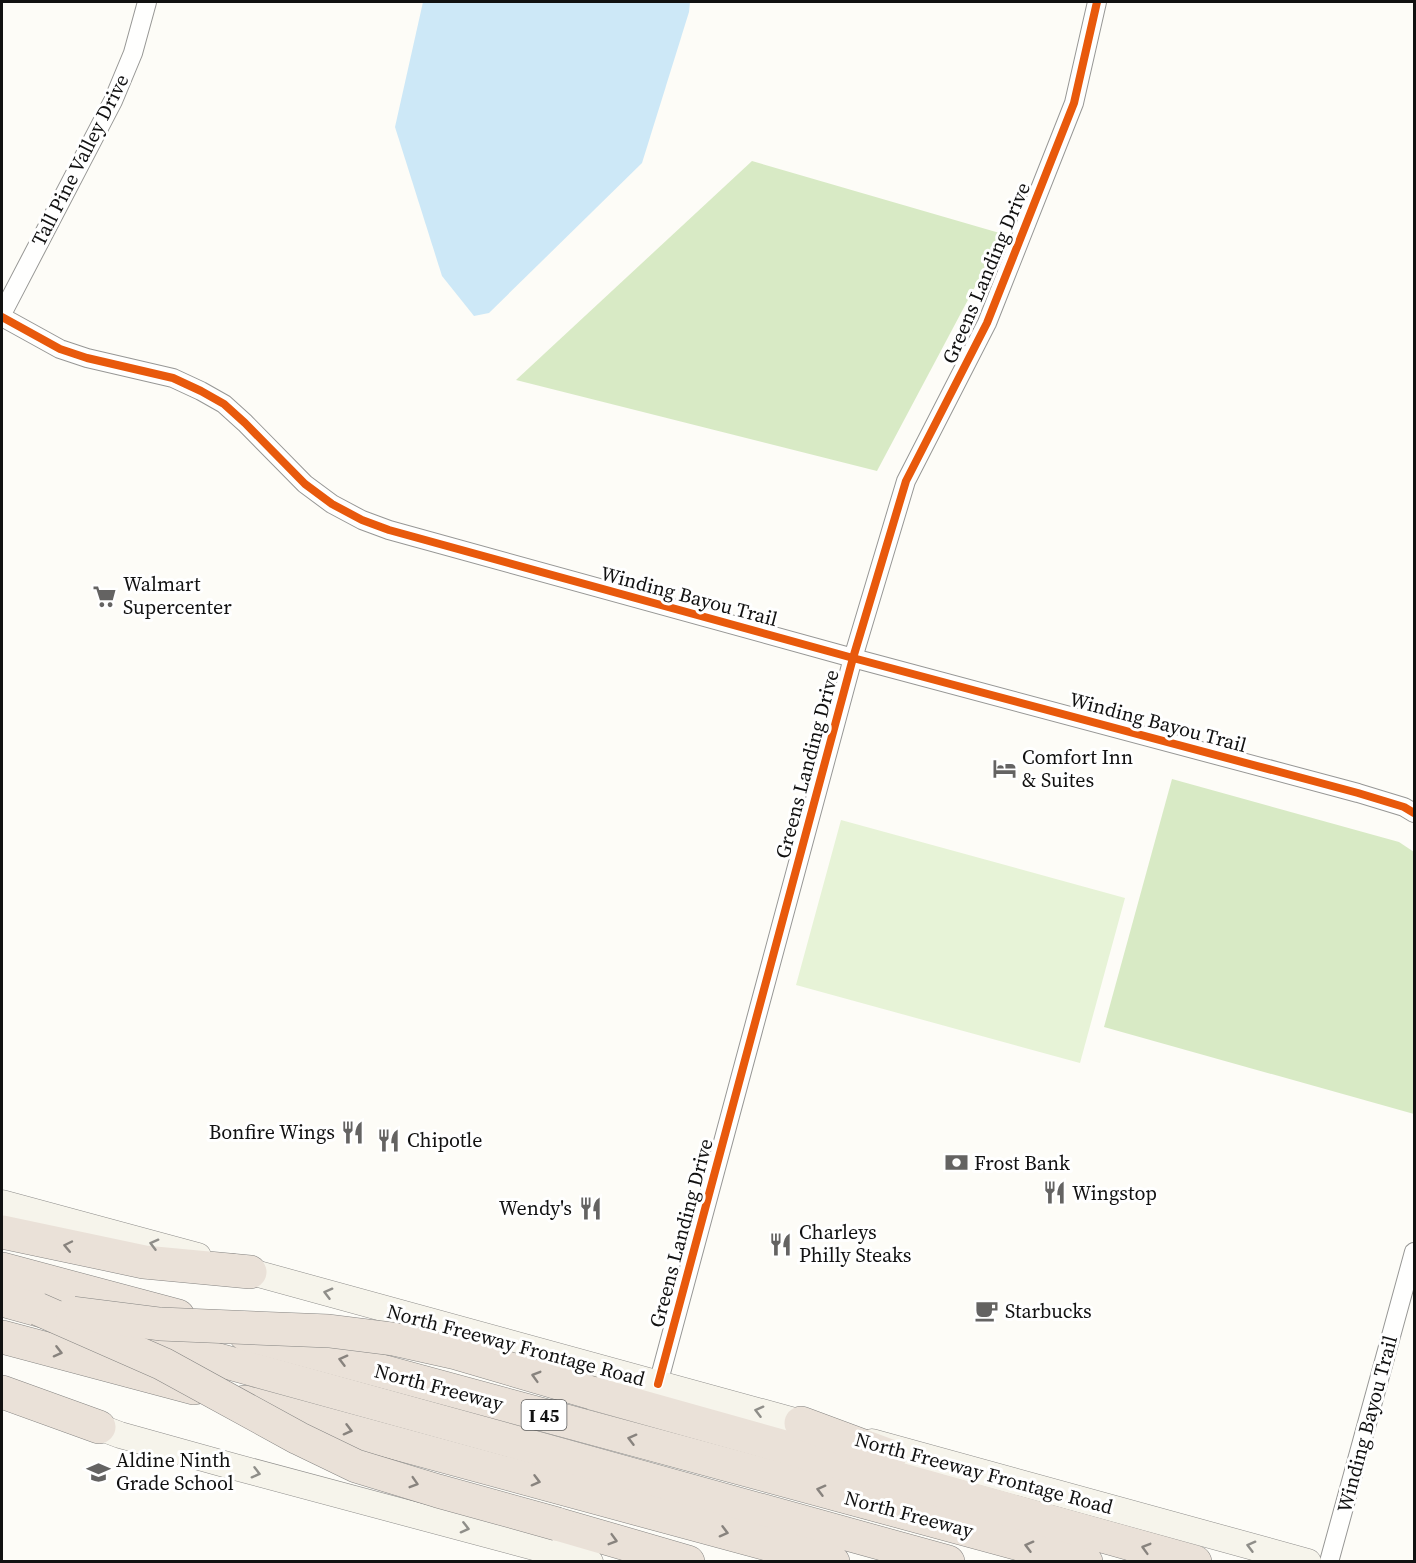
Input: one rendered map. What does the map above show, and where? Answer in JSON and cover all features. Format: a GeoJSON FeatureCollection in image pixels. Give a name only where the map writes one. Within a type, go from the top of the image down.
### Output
{"type":"FeatureCollection","features":[{"type":"Feature","properties":{"kind":"highway"},"geometry":{"type":"LineString","coordinates":[[2,1232],[144,1262],[250,1272]]}},
{"type":"Feature","properties":{"kind":"highway","name":"North Freeway"},"geometry":{"type":"LineString","coordinates":[[2,1269],[1091,1548]]}},
{"type":"Feature","properties":{"kind":"highway","name":"North Freeway"},"geometry":{"type":"LineString","coordinates":[[2,1299],[948,1562]]}},
{"type":"Feature","properties":{"kind":"highway"},"geometry":{"type":"LineString","coordinates":[[38,1309],[160,1324],[329,1331],[393,1339],[456,1353],[592,1393],[1091,1548],[1195,1562]]}},
{"type":"Feature","properties":{"kind":"highway"},"geometry":{"type":"LineString","coordinates":[[38,1309],[162,1365],[298,1438],[356,1466],[688,1562]]}},
{"type":"Feature","properties":{"kind":"highway"},"geometry":{"type":"LineString","coordinates":[[2,1337],[833,1562]]}},
{"type":"Feature","properties":{"kind":"highway"},"geometry":{"type":"LineString","coordinates":[[2,1392],[99,1427]]}},
{"type":"Feature","properties":{"kind":"highway"},"geometry":{"type":"LineString","coordinates":[[801,1423],[1091,1548]]}},
{"type":"Feature","properties":{"kind":"main road","name":"North Freeway Frontage Road"},"geometry":{"type":"LineString","coordinates":[[2,1203],[1308,1562]]}},
{"type":"Feature","properties":{"kind":"main road"},"geometry":{"type":"LineString","coordinates":[[2,1402],[590,1562]]}},
{"type":"Feature","properties":{"kind":"street","name":"Tall Pine Valley Drive"},"geometry":{"type":"LineString","coordinates":[[2,316],[113,101],[133,53],[147,2]]}},
{"type":"Feature","properties":{"kind":"street","name":"Greens Landing Drive"},"geometry":{"type":"LineString","coordinates":[[658,1384],[853,657],[906,482],[987,323],[1074,103],[1097,2]]}},
{"type":"Feature","properties":{"kind":"street","name":"Winding Bayou Trail"},"geometry":{"type":"LineString","coordinates":[[2,316],[60,349],[87,358],[173,378],[201,391],[224,404],[305,484],[332,504],[362,520],[389,530],[1358,792],[1404,807],[1414,813]]}},
{"type":"Feature","properties":{"kind":"street","name":"Winding Bayou Trail"},"geometry":{"type":"LineString","coordinates":[[1329,1562],[1414,1252]]}},
{"type":"Feature","properties":{"kind":"green space"},"geometry":{"type":"Polygon","coordinates":[[[752,161],[1003,234],[877,471],[516,380],[752,161]]]}},
{"type":"Feature","properties":{"kind":"green space"},"geometry":{"type":"Polygon","coordinates":[[[1172,779],[1399,842],[1414,852],[1414,1114],[1104,1027],[1172,779]]]}},
{"type":"Feature","properties":{"kind":"green space"},"geometry":{"type":"Polygon","coordinates":[[[841,820],[1125,898],[1080,1063],[796,985],[841,820]]]}},
{"type":"Feature","properties":{"kind":"water"},"geometry":{"type":"Polygon","coordinates":[[[423,2],[690,2],[689,12],[642,163],[489,313],[474,316],[442,276],[395,127],[423,2]]]}},
{"type":"Feature","properties":{"kind":"cycle path"},"geometry":{"type":"LineString","coordinates":[[658,1384],[853,658],[906,481],[987,323],[1074,103],[1097,2]]}},
{"type":"Feature","properties":{"kind":"cycle path"},"geometry":{"type":"LineString","coordinates":[[2,317],[60,349],[87,358],[173,378],[201,391],[224,404],[305,484],[332,504],[362,520],[389,530],[853,658],[1358,793],[1404,807],[1414,813]]}},
{"type":"Feature","properties":{"kind":"place","name":"Walmart Supercenter"},"geometry":{"type":"Point","coordinates":[105,596]}},
{"type":"Feature","properties":{"kind":"place","name":"Comfort Inn & Suites"},"geometry":{"type":"Point","coordinates":[1004,769]}},
{"type":"Feature","properties":{"kind":"place","name":"Bonfire Wings"},"geometry":{"type":"Point","coordinates":[353,1132]}},
{"type":"Feature","properties":{"kind":"place","name":"Chipotle"},"geometry":{"type":"Point","coordinates":[389,1140]}},
{"type":"Feature","properties":{"kind":"place","name":"Frost Bank"},"geometry":{"type":"Point","coordinates":[956,1163]}},
{"type":"Feature","properties":{"kind":"place","name":"Wingstop"},"geometry":{"type":"Point","coordinates":[1054,1193]}},
{"type":"Feature","properties":{"kind":"place","name":"Wendy's"},"geometry":{"type":"Point","coordinates":[590,1208]}},
{"type":"Feature","properties":{"kind":"place","name":"Charleys Philly Steaks"},"geometry":{"type":"Point","coordinates":[781,1244]}},
{"type":"Feature","properties":{"kind":"place","name":"Starbucks"},"geometry":{"type":"Point","coordinates":[987,1311]}},
{"type":"Feature","properties":{"kind":"place","name":"Aldine Ninth Grade School"},"geometry":{"type":"Point","coordinates":[98,1472]}}]}
